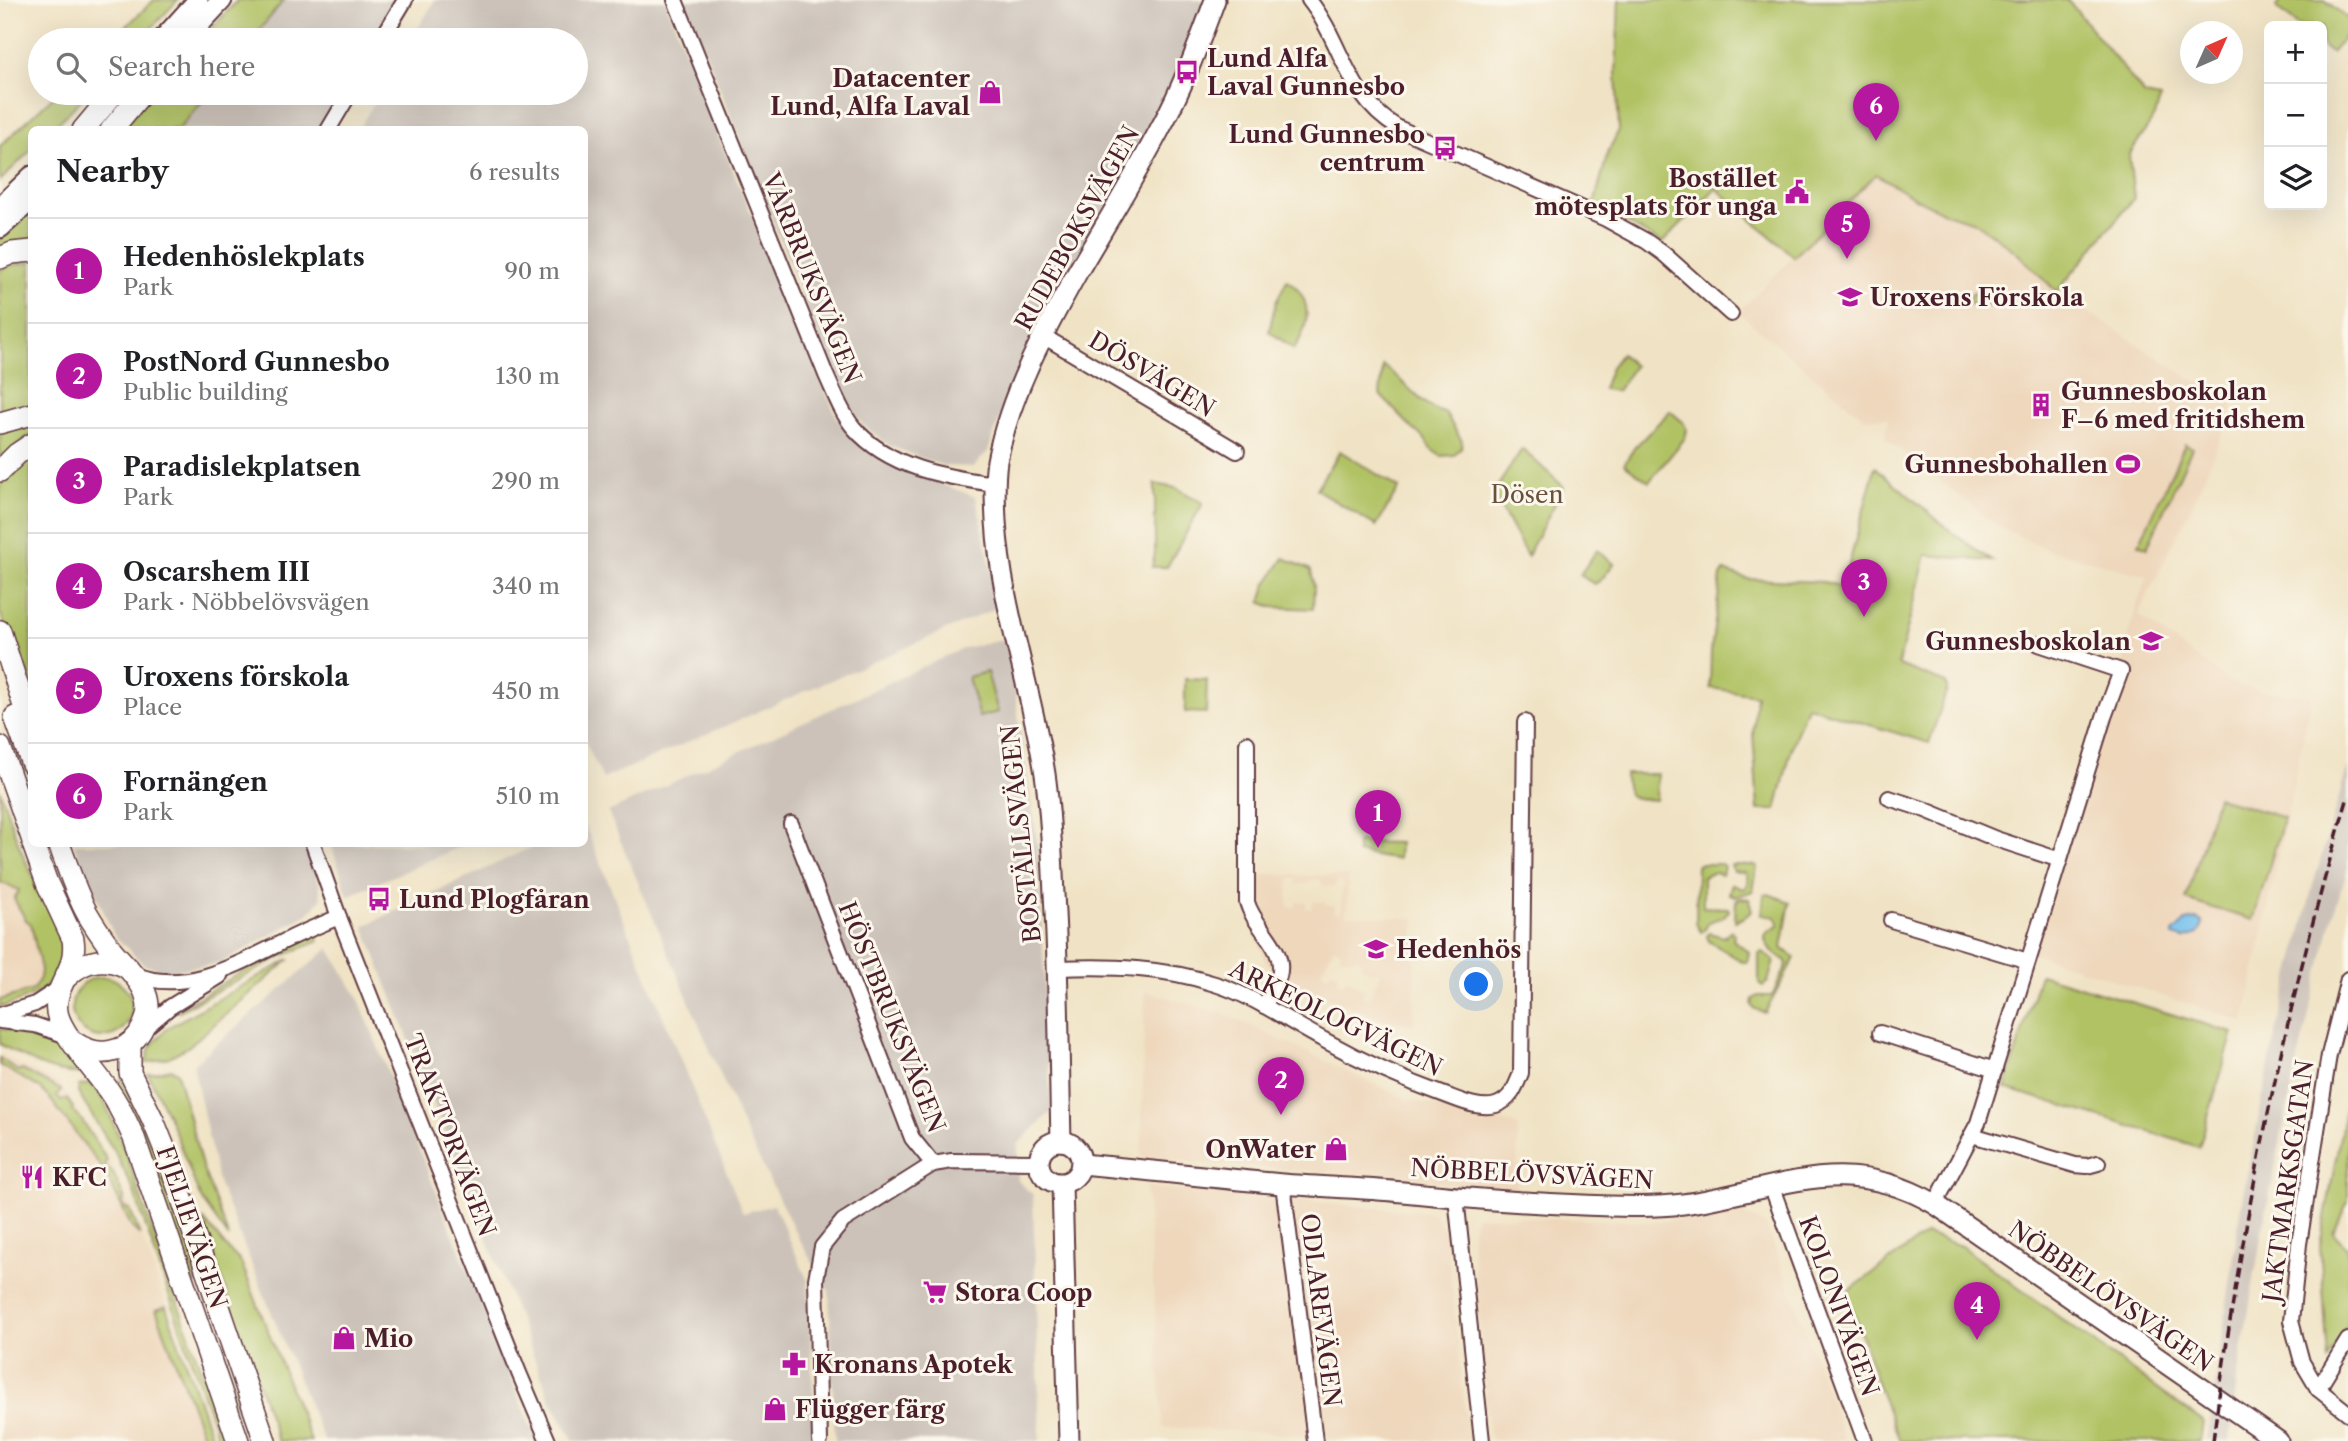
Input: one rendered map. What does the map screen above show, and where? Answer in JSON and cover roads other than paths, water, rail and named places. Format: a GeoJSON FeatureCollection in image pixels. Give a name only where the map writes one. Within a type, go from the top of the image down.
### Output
{"type":"FeatureCollection","features":[{"type":"Feature","properties":{"kind":"main road"},"geometry":{"type":"LineString","coordinates":[[86,126],[104,105]]}},
{"type":"Feature","properties":{"kind":"main road"},"geometry":{"type":"LineString","coordinates":[[114,126],[132,105]]}},
{"type":"Feature","properties":{"kind":"main road"},"geometry":{"type":"LineString","coordinates":[[0,258],[12,253],[28,251]]}},
{"type":"Feature","properties":{"kind":"main road"},"geometry":{"type":"LineString","coordinates":[[0,423],[28,415]]}},
{"type":"Feature","properties":{"kind":"main road"},"geometry":{"type":"LineString","coordinates":[[1,469],[28,447]]}},
{"type":"Feature","properties":{"kind":"main road"},"geometry":{"type":"LineString","coordinates":[[0,631],[28,718]]}},
{"type":"Feature","properties":{"kind":"main road"},"geometry":{"type":"LineString","coordinates":[[0,674],[28,753]]}},
{"type":"Feature","properties":{"kind":"main road"},"geometry":{"type":"LineString","coordinates":[[0,747],[28,827]]}},
{"type":"Feature","properties":{"kind":"main road","name":"FJELIEVÄGEN"},"geometry":{"type":"LineString","coordinates":[[34,847],[47,883],[74,939],[75,957],[57,1002],[57,1014],[70,1039],[114,1097],[134,1138],[238,1441]]}},
{"type":"Feature","properties":{"kind":"main road","name":"FJELIEVÄGEN"},"geometry":{"type":"LineString","coordinates":[[60,847],[88,914],[111,949],[144,986],[148,1002],[145,1023],[133,1040],[130,1073],[167,1155],[265,1441]]}},
{"type":"Feature","properties":{"kind":"main road"},"geometry":{"type":"LineString","coordinates":[[64,981],[84,964],[99,961],[114,962],[131,971]]}},
{"type":"Feature","properties":{"kind":"main road"},"geometry":{"type":"LineString","coordinates":[[70,1039],[83,1048],[101,1052],[113,1051],[133,1040]]}},
{"type":"Feature","properties":{"kind":"street"},"geometry":{"type":"LineString","coordinates":[[173,28],[198,0]]}},
{"type":"Feature","properties":{"kind":"street"},"geometry":{"type":"LineString","coordinates":[[196,28],[222,0]]}},
{"type":"Feature","properties":{"kind":"street"},"geometry":{"type":"LineString","coordinates":[[388,28],[405,0]]}},
{"type":"Feature","properties":{"kind":"street","name":"VÅRBRUKSVÄGEN"},"geometry":{"type":"LineString","coordinates":[[675,0],[840,406],[854,427],[874,446],[905,463],[949,478],[994,484]]}},
{"type":"Feature","properties":{"kind":"street","name":"RUDEBOKSVÄGEN"},"geometry":{"type":"LineString","coordinates":[[994,484],[1005,429],[1032,358],[1163,124],[1215,0]]}},
{"type":"Feature","properties":{"kind":"street"},"geometry":{"type":"LineString","coordinates":[[1309,0],[1363,98],[1385,120],[1606,219],[1646,241],[1731,314]]}},
{"type":"Feature","properties":{"kind":"street"},"geometry":{"type":"LineString","coordinates":[[82,126],[102,105]]}},
{"type":"Feature","properties":{"kind":"street"},"geometry":{"type":"LineString","coordinates":[[104,126],[124,105]]}},
{"type":"Feature","properties":{"kind":"street"},"geometry":{"type":"LineString","coordinates":[[330,126],[343,105]]}},
{"type":"Feature","properties":{"kind":"street"},"geometry":{"type":"LineString","coordinates":[[0,207],[28,180]]}},
{"type":"Feature","properties":{"kind":"street"},"geometry":{"type":"LineString","coordinates":[[0,228],[28,203]]}},
{"type":"Feature","properties":{"kind":"street","name":"DÖSVÄGEN"},"geometry":{"type":"LineString","coordinates":[[1043,335],[1237,451]]}},
{"type":"Feature","properties":{"kind":"street","name":"BOSTÄLLSVÄGEN"},"geometry":{"type":"LineString","coordinates":[[994,484],[1004,585],[1035,718],[1045,778],[1058,968],[1061,1141]]}},
{"type":"Feature","properties":{"kind":"street"},"geometry":{"type":"LineString","coordinates":[[1935,1204],[1978,1123],[2121,671],[2039,644]]}},
{"type":"Feature","properties":{"kind":"street","name":"ARKEOLOGVÄGEN"},"geometry":{"type":"LineString","coordinates":[[1058,968],[1115,966],[1157,970],[1217,984],[1264,1006],[1354,1056],[1424,1087],[1477,1105],[1498,1104],[1508,1098],[1521,1073],[1525,722]]}},
{"type":"Feature","properties":{"kind":"street"},"geometry":{"type":"LineString","coordinates":[[1247,743],[1247,902],[1254,919],[1277,952],[1280,963],[1278,981],[1264,1006]]}},
{"type":"Feature","properties":{"kind":"street"},"geometry":{"type":"LineString","coordinates":[[1889,798],[2060,860]]}},
{"type":"Feature","properties":{"kind":"street","name":"HÖSTBRUKSVÄGEN"},"geometry":{"type":"LineString","coordinates":[[790,824],[912,1138],[933,1164],[952,1161],[1038,1162]]}},
{"type":"Feature","properties":{"kind":"street","name":"TRAKTORVÄGEN"},"geometry":{"type":"LineString","coordinates":[[314,847],[339,917],[548,1441]]}},
{"type":"Feature","properties":{"kind":"street"},"geometry":{"type":"LineString","coordinates":[[131,971],[153,981],[177,981],[216,972],[339,917]]}},
{"type":"Feature","properties":{"kind":"street"},"geometry":{"type":"LineString","coordinates":[[1891,920],[2028,961]]}},
{"type":"Feature","properties":{"kind":"street"},"geometry":{"type":"LineString","coordinates":[[133,1040],[170,1007],[251,957]]}},
{"type":"Feature","properties":{"kind":"street","name":"JAKTMARKSGATAN"},"geometry":{"type":"LineString","coordinates":[[2348,979],[2329,1055],[2299,1244],[2291,1321],[2302,1362],[2318,1389],[2348,1413]]}},
{"type":"Feature","properties":{"kind":"street"},"geometry":{"type":"LineString","coordinates":[[0,1015],[35,1004],[64,981]]}},
{"type":"Feature","properties":{"kind":"street"},"geometry":{"type":"LineString","coordinates":[[0,1021],[35,1025],[70,1039]]}},
{"type":"Feature","properties":{"kind":"street"},"geometry":{"type":"LineString","coordinates":[[1880,1033],[1995,1070]]}},
{"type":"Feature","properties":{"kind":"street"},"geometry":{"type":"LineString","coordinates":[[1972,1135],[2075,1165],[2098,1163]]}},
{"type":"Feature","properties":{"kind":"street"},"geometry":{"type":"LineString","coordinates":[[1061,1141],[1075,1148],[1080,1154],[1081,1164],[1076,1177],[1062,1184],[1055,1184],[1041,1173],[1038,1162],[1042,1150],[1061,1141]]}},
{"type":"Feature","properties":{"kind":"street"},"geometry":{"type":"LineString","coordinates":[[820,1441],[816,1279],[822,1247],[843,1221],[933,1164]]}},
{"type":"Feature","properties":{"kind":"street","name":"NÖBBELÖVSVÄGEN"},"geometry":{"type":"LineString","coordinates":[[1081,1164],[1283,1184],[1530,1203],[1646,1207],[1685,1204],[1817,1177],[1853,1177],[1891,1185],[1935,1204],[2278,1441]]}},
{"type":"Feature","properties":{"kind":"street"},"geometry":{"type":"LineString","coordinates":[[1062,1184],[1069,1441]]}},
{"type":"Feature","properties":{"kind":"street","name":"ODLAREVÄGEN"},"geometry":{"type":"LineString","coordinates":[[1283,1184],[1315,1441]]}},
{"type":"Feature","properties":{"kind":"street","name":"KOLONIVÄGEN"},"geometry":{"type":"LineString","coordinates":[[1772,1185],[1865,1441]]}},
{"type":"Feature","properties":{"kind":"street"},"geometry":{"type":"LineString","coordinates":[[1456,1197],[1482,1441]]}},
{"type":"Feature","properties":{"kind":"street"},"geometry":{"type":"LineString","coordinates":[[2318,1389],[2348,1340]]}},
{"type":"Feature","properties":{"kind":"water"},"geometry":{"type":"Polygon","coordinates":[[[2196,919],[2203,925],[2198,934],[2183,939],[2173,936],[2186,921],[2196,919]]]}},
{"type":"Feature","properties":{"kind":"railway"},"geometry":{"type":"LineString","coordinates":[[2213,1441],[2237,1278],[2267,1116],[2304,956],[2348,797]]}},
{"type":"Feature","properties":{"kind":"place","name":"Lund Alfa Laval Gunnesbo"},"geometry":{"type":"Point","coordinates":[1187,72]}},
{"type":"Feature","properties":{"kind":"place","name":"Datacenter Lund, Alfa Laval"},"geometry":{"type":"Point","coordinates":[990,92]}},
{"type":"Feature","properties":{"kind":"place","name":"Fornängen"},"geometry":{"type":"Point","coordinates":[1876,141]}},
{"type":"Feature","properties":{"kind":"place","name":"Lund Gunnesbo centrum"},"geometry":{"type":"Point","coordinates":[1445,148]}},
{"type":"Feature","properties":{"kind":"place","name":"Bostället mötesplats för unga"},"geometry":{"type":"Point","coordinates":[1797,192]}},
{"type":"Feature","properties":{"kind":"place","name":"Uroxens förskola"},"geometry":{"type":"Point","coordinates":[1847,259]}},
{"type":"Feature","properties":{"kind":"place","name":"Uroxens Förskola"},"geometry":{"type":"Point","coordinates":[1850,297]}},
{"type":"Feature","properties":{"kind":"place","name":"Gunnesboskolan F–6 med fritidshem"},"geometry":{"type":"Point","coordinates":[2041,405]}},
{"type":"Feature","properties":{"kind":"place","name":"Gunnesbohallen"},"geometry":{"type":"Point","coordinates":[2128,464]}},
{"type":"Feature","properties":{"kind":"place","name":"Paradislekplatsen"},"geometry":{"type":"Point","coordinates":[1864,617]}},
{"type":"Feature","properties":{"kind":"place","name":"Gunnesboskolan"},"geometry":{"type":"Point","coordinates":[2151,641]}},
{"type":"Feature","properties":{"kind":"place","name":"Hedenhöslekplats"},"geometry":{"type":"Point","coordinates":[1378,848]}},
{"type":"Feature","properties":{"kind":"place","name":"Lund Plogfåran"},"geometry":{"type":"Point","coordinates":[379,899]}},
{"type":"Feature","properties":{"kind":"place","name":"Hedenhös"},"geometry":{"type":"Point","coordinates":[1376,949]}},
{"type":"Feature","properties":{"kind":"place","name":"PostNord Gunnesbo"},"geometry":{"type":"Point","coordinates":[1281,1115]}},
{"type":"Feature","properties":{"kind":"place","name":"OnWater"},"geometry":{"type":"Point","coordinates":[1336,1149]}},
{"type":"Feature","properties":{"kind":"place","name":"KFC"},"geometry":{"type":"Point","coordinates":[32,1177]}},
{"type":"Feature","properties":{"kind":"place","name":"Stora Coop"},"geometry":{"type":"Point","coordinates":[935,1292]}},
{"type":"Feature","properties":{"kind":"place","name":"Mio"},"geometry":{"type":"Point","coordinates":[344,1338]}},
{"type":"Feature","properties":{"kind":"place","name":"Oscarshem III"},"geometry":{"type":"Point","coordinates":[1977,1340]}},
{"type":"Feature","properties":{"kind":"place","name":"Kronans Apotek"},"geometry":{"type":"Point","coordinates":[794,1364]}},
{"type":"Feature","properties":{"kind":"place","name":"Flügger färg"},"geometry":{"type":"Point","coordinates":[775,1409]}},
{"type":"Feature","properties":{"kind":"park label","name":"Dösen"},"geometry":{"type":"Point","coordinates":[1527,494]}}]}
